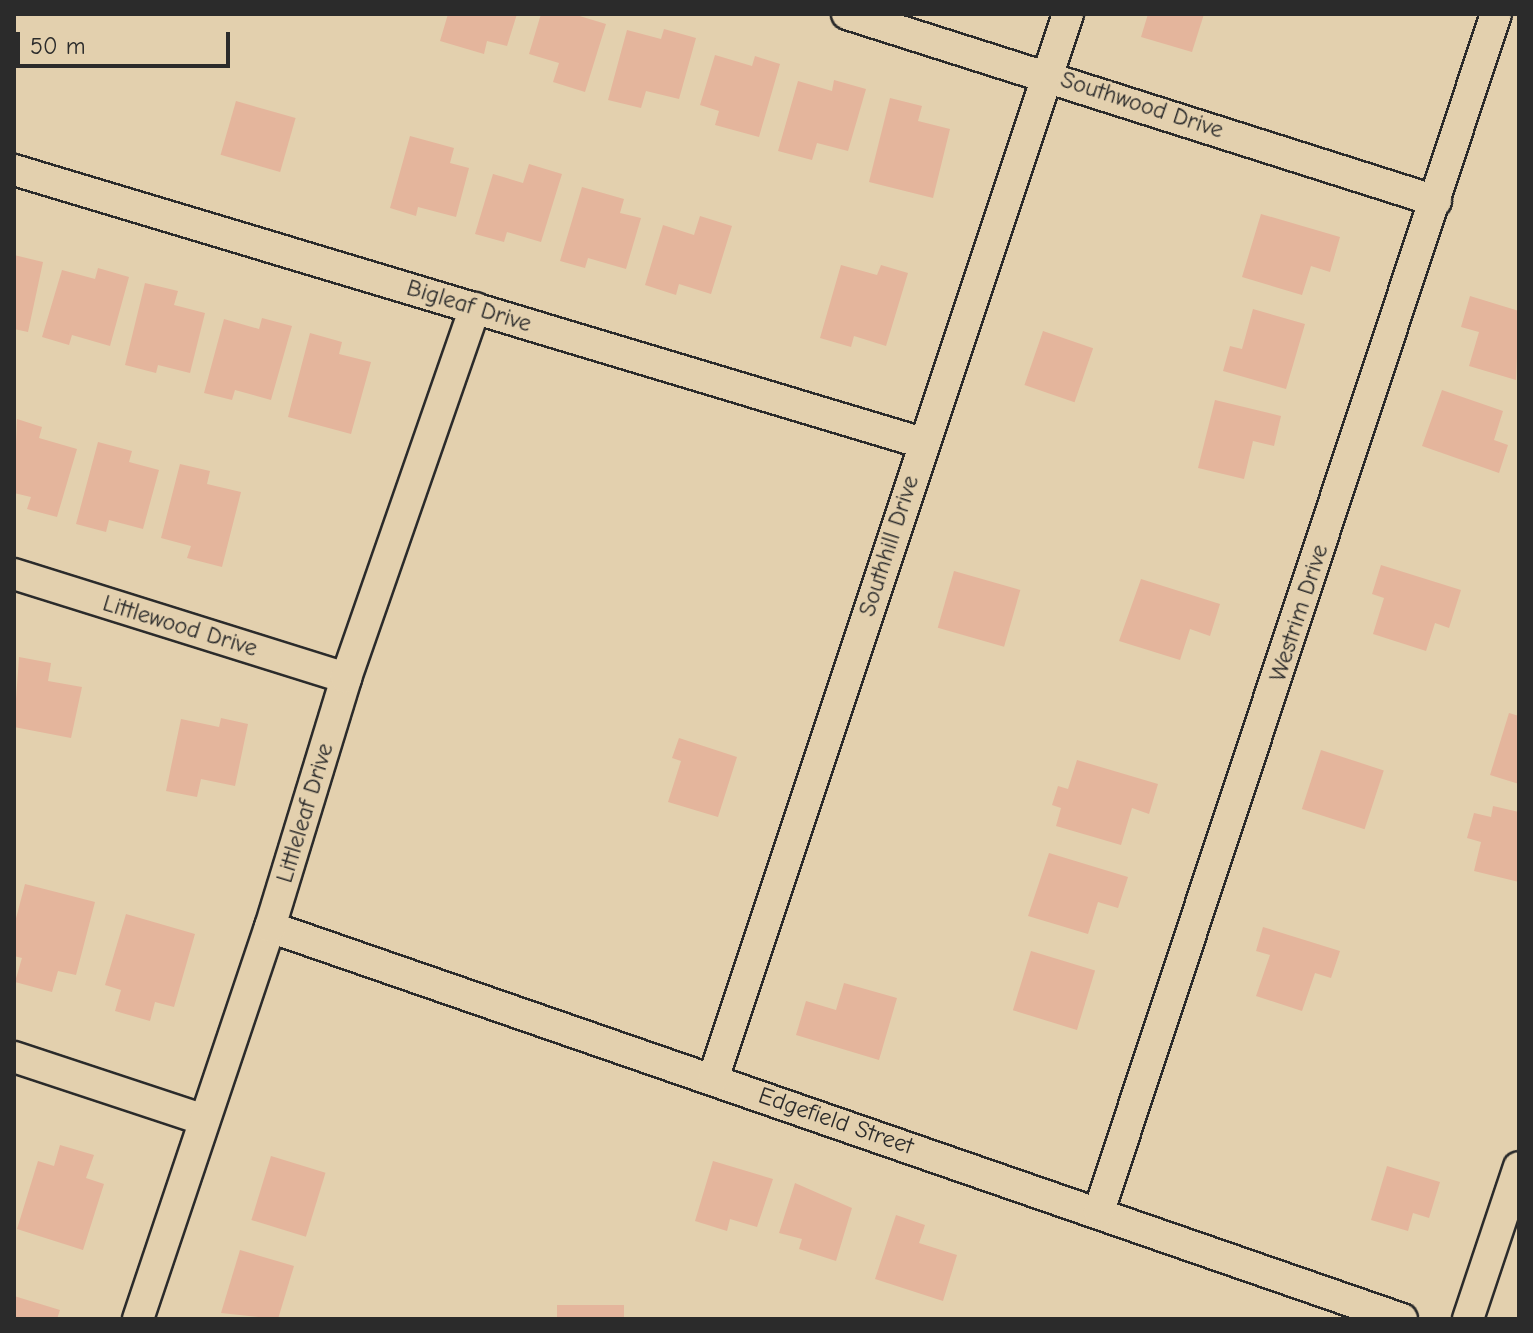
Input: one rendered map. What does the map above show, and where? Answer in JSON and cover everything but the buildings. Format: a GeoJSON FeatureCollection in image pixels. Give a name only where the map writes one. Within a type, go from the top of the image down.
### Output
{"type":"FeatureCollection","features":[{"type":"Feature","properties":{"kind":"street","name":"Southwood Drive"},"geometry":{"type":"LineString","coordinates":[[847,14],[1048,75],[1436,201]]}},
{"type":"Feature","properties":{"kind":"street","name":"Southhill Drive"},"geometry":{"type":"LineString","coordinates":[[713,1079],[1068,14]]}},
{"type":"Feature","properties":{"kind":"street","name":"Westrim Drive"},"geometry":{"type":"LineString","coordinates":[[1099,1211],[1436,201],[1503,25]]}},
{"type":"Feature","properties":{"kind":"street","name":"Bigleaf Drive"},"geometry":{"type":"LineString","coordinates":[[14,170],[923,443]]}},
{"type":"Feature","properties":{"kind":"street","name":"Littleleaf Drive"},"geometry":{"type":"LineString","coordinates":[[138,1319],[270,927],[346,678],[475,308]]}},
{"type":"Feature","properties":{"kind":"street","name":"Littlewood Drive"},"geometry":{"type":"LineString","coordinates":[[14,574],[346,678]]}},
{"type":"Feature","properties":{"kind":"street","name":"Edgefield Street"},"geometry":{"type":"LineString","coordinates":[[270,927],[1099,1211],[1402,1319]]}},
{"type":"Feature","properties":{"kind":"street"},"geometry":{"type":"LineString","coordinates":[[14,1057],[204,1120]]}},
{"type":"Feature","properties":{"kind":"street"},"geometry":{"type":"LineString","coordinates":[[1468,1319],[1519,1167]]}}]}
